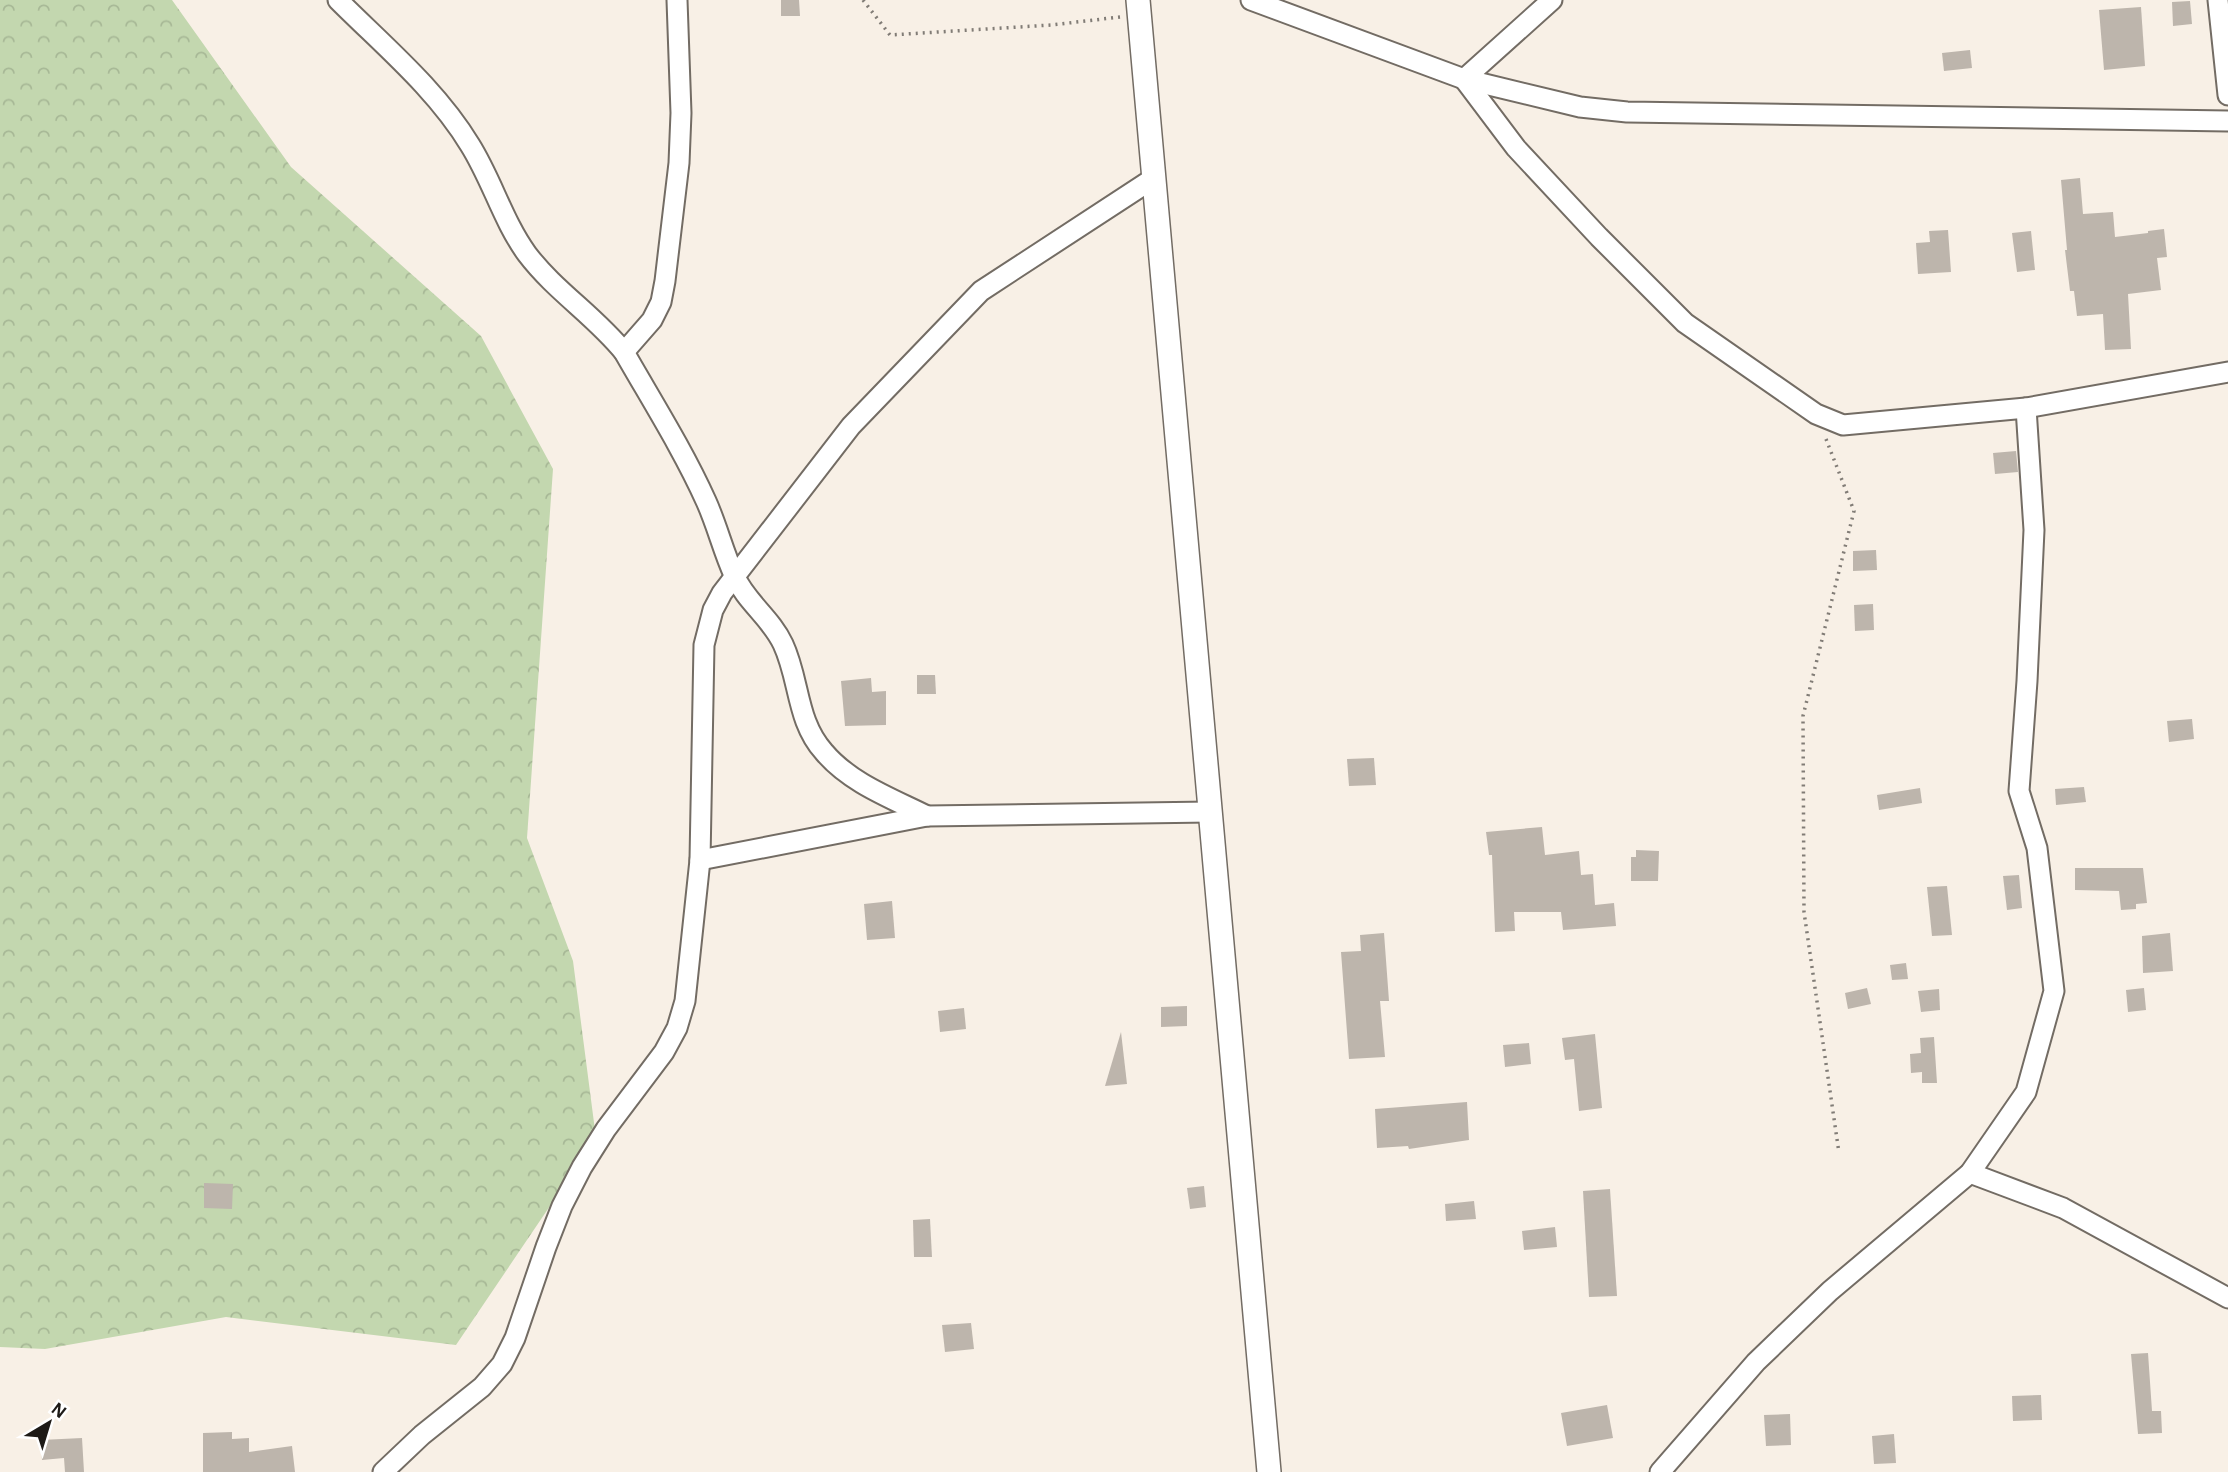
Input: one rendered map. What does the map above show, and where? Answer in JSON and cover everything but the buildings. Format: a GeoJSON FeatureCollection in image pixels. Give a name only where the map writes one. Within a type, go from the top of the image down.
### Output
{"type":"FeatureCollection","features":[{"type":"Feature","properties":{"kind":"street"},"geometry":{"type":"LineString","coordinates":[[338,0],[414,75],[447,112],[483,167],[515,236],[526,253],[552,282],[607,331],[624,352],[705,499],[734,576],[783,643],[805,722],[821,749],[843,771],[927,816]]}},
{"type":"Feature","properties":{"kind":"street"},"geometry":{"type":"LineString","coordinates":[[624,352],[652,320],[665,281],[679,163],[681,113],[677,0]]}},
{"type":"Feature","properties":{"kind":"street"},"geometry":{"type":"LineString","coordinates":[[1251,0],[1464,79],[1580,107],[1627,112],[2228,121]]}},
{"type":"Feature","properties":{"kind":"street"},"geometry":{"type":"LineString","coordinates":[[1464,79],[1552,0]]}},
{"type":"Feature","properties":{"kind":"street"},"geometry":{"type":"LineString","coordinates":[[2218,0],[2228,95]]}},
{"type":"Feature","properties":{"kind":"street"},"geometry":{"type":"LineString","coordinates":[[1139,7],[1269,1472]]}},
{"type":"Feature","properties":{"kind":"street"},"geometry":{"type":"LineString","coordinates":[[1464,79],[1516,148],[1599,237],[1685,323],[1816,414],[1843,425],[2026,408],[2228,372]]}},
{"type":"Feature","properties":{"kind":"street"},"geometry":{"type":"LineString","coordinates":[[383,1472],[422,1435],[482,1387],[502,1364],[516,1338],[562,1206],[582,1167],[606,1129],[671,1041],[685,1001],[700,860],[704,645],[713,610],[722,593],[851,426],[981,291],[1154,178]]}},
{"type":"Feature","properties":{"kind":"street"},"geometry":{"type":"LineString","coordinates":[[1660,1472],[1756,1362],[1830,1291],[1970,1172],[2026,1092],[2054,991],[2037,848],[2019,791],[2028,681],[2034,530],[2026,408]]}},
{"type":"Feature","properties":{"kind":"street"},"geometry":{"type":"LineString","coordinates":[[700,860],[927,816],[1210,812]]}},
{"type":"Feature","properties":{"kind":"street"},"geometry":{"type":"LineString","coordinates":[[1970,1172],[2063,1208],[2228,1298]]}},
{"type":"Feature","properties":{"kind":"path"},"geometry":{"type":"LineString","coordinates":[[863,0],[890,35],[1051,25],[1139,7]]}},
{"type":"Feature","properties":{"kind":"path"},"geometry":{"type":"LineString","coordinates":[[1816,414],[1854,511],[1804,716],[1804,912],[1839,1153]]}},
{"type":"Feature","properties":{"kind":"green space"},"geometry":{"type":"Polygon","coordinates":[[[0,0],[172,0],[291,167],[481,336],[553,469],[527,838],[573,961],[596,1138],[456,1345],[226,1317],[45,1349],[0,1347],[0,0]]]}}]}
